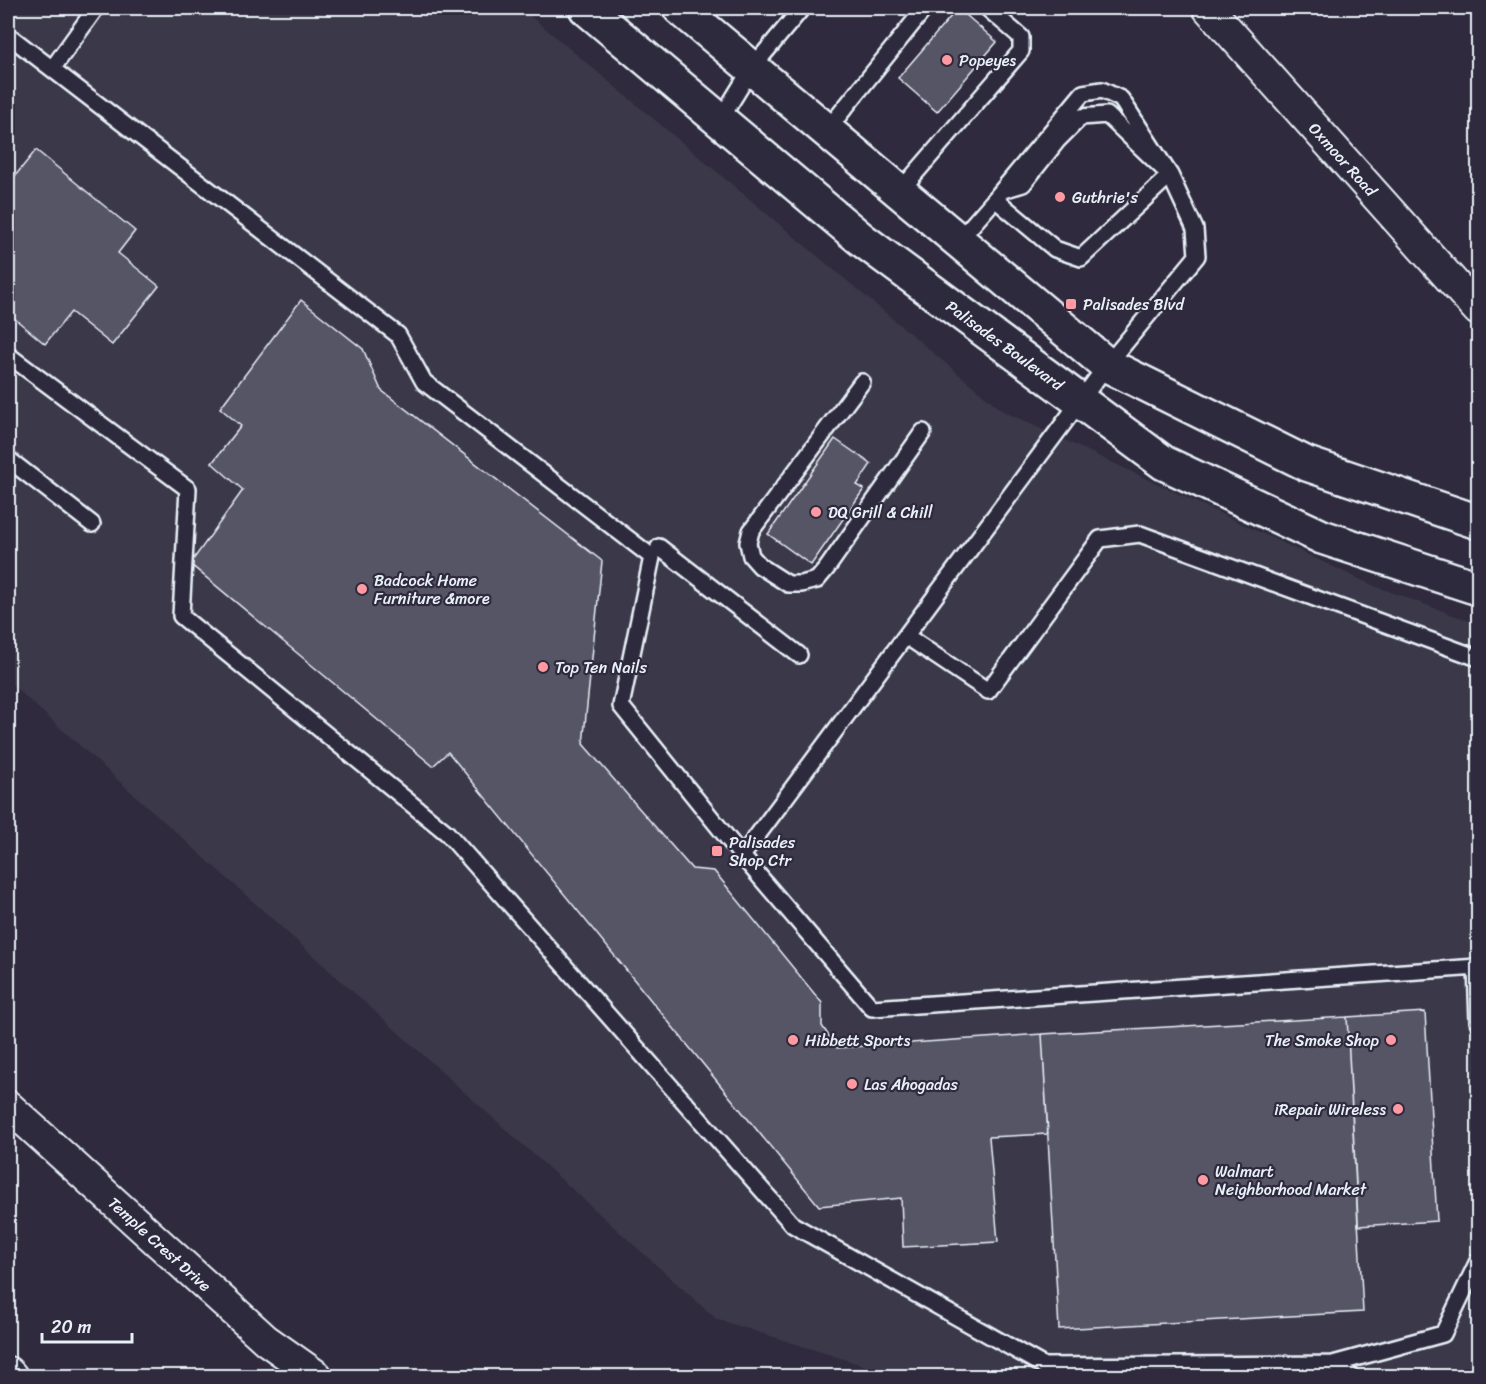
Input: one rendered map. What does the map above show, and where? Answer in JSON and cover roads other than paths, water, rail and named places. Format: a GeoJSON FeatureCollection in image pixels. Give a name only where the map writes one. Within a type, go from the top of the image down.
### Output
{"type":"FeatureCollection","features":[{"type":"Feature","properties":{"kind":"main road","name":"Palisades Boulevard"},"geometry":{"type":"LineString","coordinates":[[586,8],[861,238],[1164,463],[1322,537],[1479,588]]}},
{"type":"Feature","properties":{"kind":"main road"},"geometry":{"type":"LineString","coordinates":[[680,8],[1107,365],[1306,464],[1479,522]]}},
{"type":"Feature","properties":{"kind":"street","name":"Oxmoor Road"},"geometry":{"type":"LineString","coordinates":[[1208,8],[1474,295]]}},
{"type":"Feature","properties":{"kind":"street","name":"Temple Crest Drive"},"geometry":{"type":"LineString","coordinates":[[8,1106],[266,1340],[317,1377]]}},
{"type":"Feature","properties":{"kind":"street"},"geometry":{"type":"LineString","coordinates":[[8,1372],[12,1377]]}},
{"type":"Feature","properties":{"kind":"lane"},"geometry":{"type":"LineString","coordinates":[[52,69],[96,8]]}},
{"type":"Feature","properties":{"kind":"lane"},"geometry":{"type":"LineString","coordinates":[[720,120],[752,68],[802,8]]}},
{"type":"Feature","properties":{"kind":"lane"},"geometry":{"type":"LineString","coordinates":[[827,130],[925,8]]}},
{"type":"Feature","properties":{"kind":"lane"},"geometry":{"type":"LineString","coordinates":[[900,191],[1021,51],[1021,37],[987,8]]}},
{"type":"Feature","properties":{"kind":"lane"},"geometry":{"type":"LineString","coordinates":[[8,35],[398,335],[424,382],[652,557],[621,706],[742,856],[872,1008],[1477,967],[1479,1022]]}},
{"type":"Feature","properties":{"kind":"lane"},"geometry":{"type":"LineString","coordinates":[[742,856],[1107,365],[1197,256],[1196,229],[1170,175],[1121,99],[1102,90],[1083,93],[959,240]]}},
{"type":"Feature","properties":{"kind":"lane"},"geometry":{"type":"LineString","coordinates":[[999,194],[1023,184],[1057,141],[1081,117],[1107,115],[1170,175]]}},
{"type":"Feature","properties":{"kind":"lane"},"geometry":{"type":"LineString","coordinates":[[999,194],[1055,249],[1081,258],[1170,175]]}},
{"type":"Feature","properties":{"kind":"lane"},"geometry":{"type":"LineString","coordinates":[[8,355],[188,489],[181,616],[447,833],[793,1225],[1044,1366],[1333,1364],[1443,1334],[1479,1261]]}},
{"type":"Feature","properties":{"kind":"lane"},"geometry":{"type":"LineString","coordinates":[[862,382],[751,531],[748,543],[752,556],[760,566],[788,584],[817,580],[923,432]]}},
{"type":"Feature","properties":{"kind":"lane"},"geometry":{"type":"LineString","coordinates":[[8,459],[92,524]]}},
{"type":"Feature","properties":{"kind":"lane"},"geometry":{"type":"LineString","coordinates":[[906,636],[988,691],[1100,538],[1140,534],[1479,658]]}},
{"type":"Feature","properties":{"kind":"lane"},"geometry":{"type":"LineString","coordinates":[[659,547],[798,655]]}},
{"type":"Feature","properties":{"kind":"lane"},"geometry":{"type":"LineString","coordinates":[[1333,1364],[1351,1377]]}},
{"type":"Feature","properties":{"kind":"place","name":"Popeyes"},"geometry":{"type":"Point","coordinates":[947,60]}},
{"type":"Feature","properties":{"kind":"place","name":"Guthrie's"},"geometry":{"type":"Point","coordinates":[1060,197]}},
{"type":"Feature","properties":{"kind":"place","name":"Palisades Blvd"},"geometry":{"type":"Point","coordinates":[1071,304]}},
{"type":"Feature","properties":{"kind":"place","name":"DQ Grill & Chill"},"geometry":{"type":"Point","coordinates":[816,512]}},
{"type":"Feature","properties":{"kind":"place","name":"Badcock Home Furniture &more"},"geometry":{"type":"Point","coordinates":[362,589]}},
{"type":"Feature","properties":{"kind":"place","name":"Top Ten Nails"},"geometry":{"type":"Point","coordinates":[543,667]}},
{"type":"Feature","properties":{"kind":"place","name":"Palisades Shop Ctr"},"geometry":{"type":"Point","coordinates":[717,851]}},
{"type":"Feature","properties":{"kind":"place","name":"Hibbett Sports"},"geometry":{"type":"Point","coordinates":[793,1040]}},
{"type":"Feature","properties":{"kind":"place","name":"The Smoke Shop"},"geometry":{"type":"Point","coordinates":[1391,1040]}},
{"type":"Feature","properties":{"kind":"place","name":"Las Ahogadas"},"geometry":{"type":"Point","coordinates":[852,1084]}},
{"type":"Feature","properties":{"kind":"place","name":"iRepair Wireless"},"geometry":{"type":"Point","coordinates":[1398,1109]}},
{"type":"Feature","properties":{"kind":"place","name":"Walmart Neighborhood Market"},"geometry":{"type":"Point","coordinates":[1203,1180]}}]}
